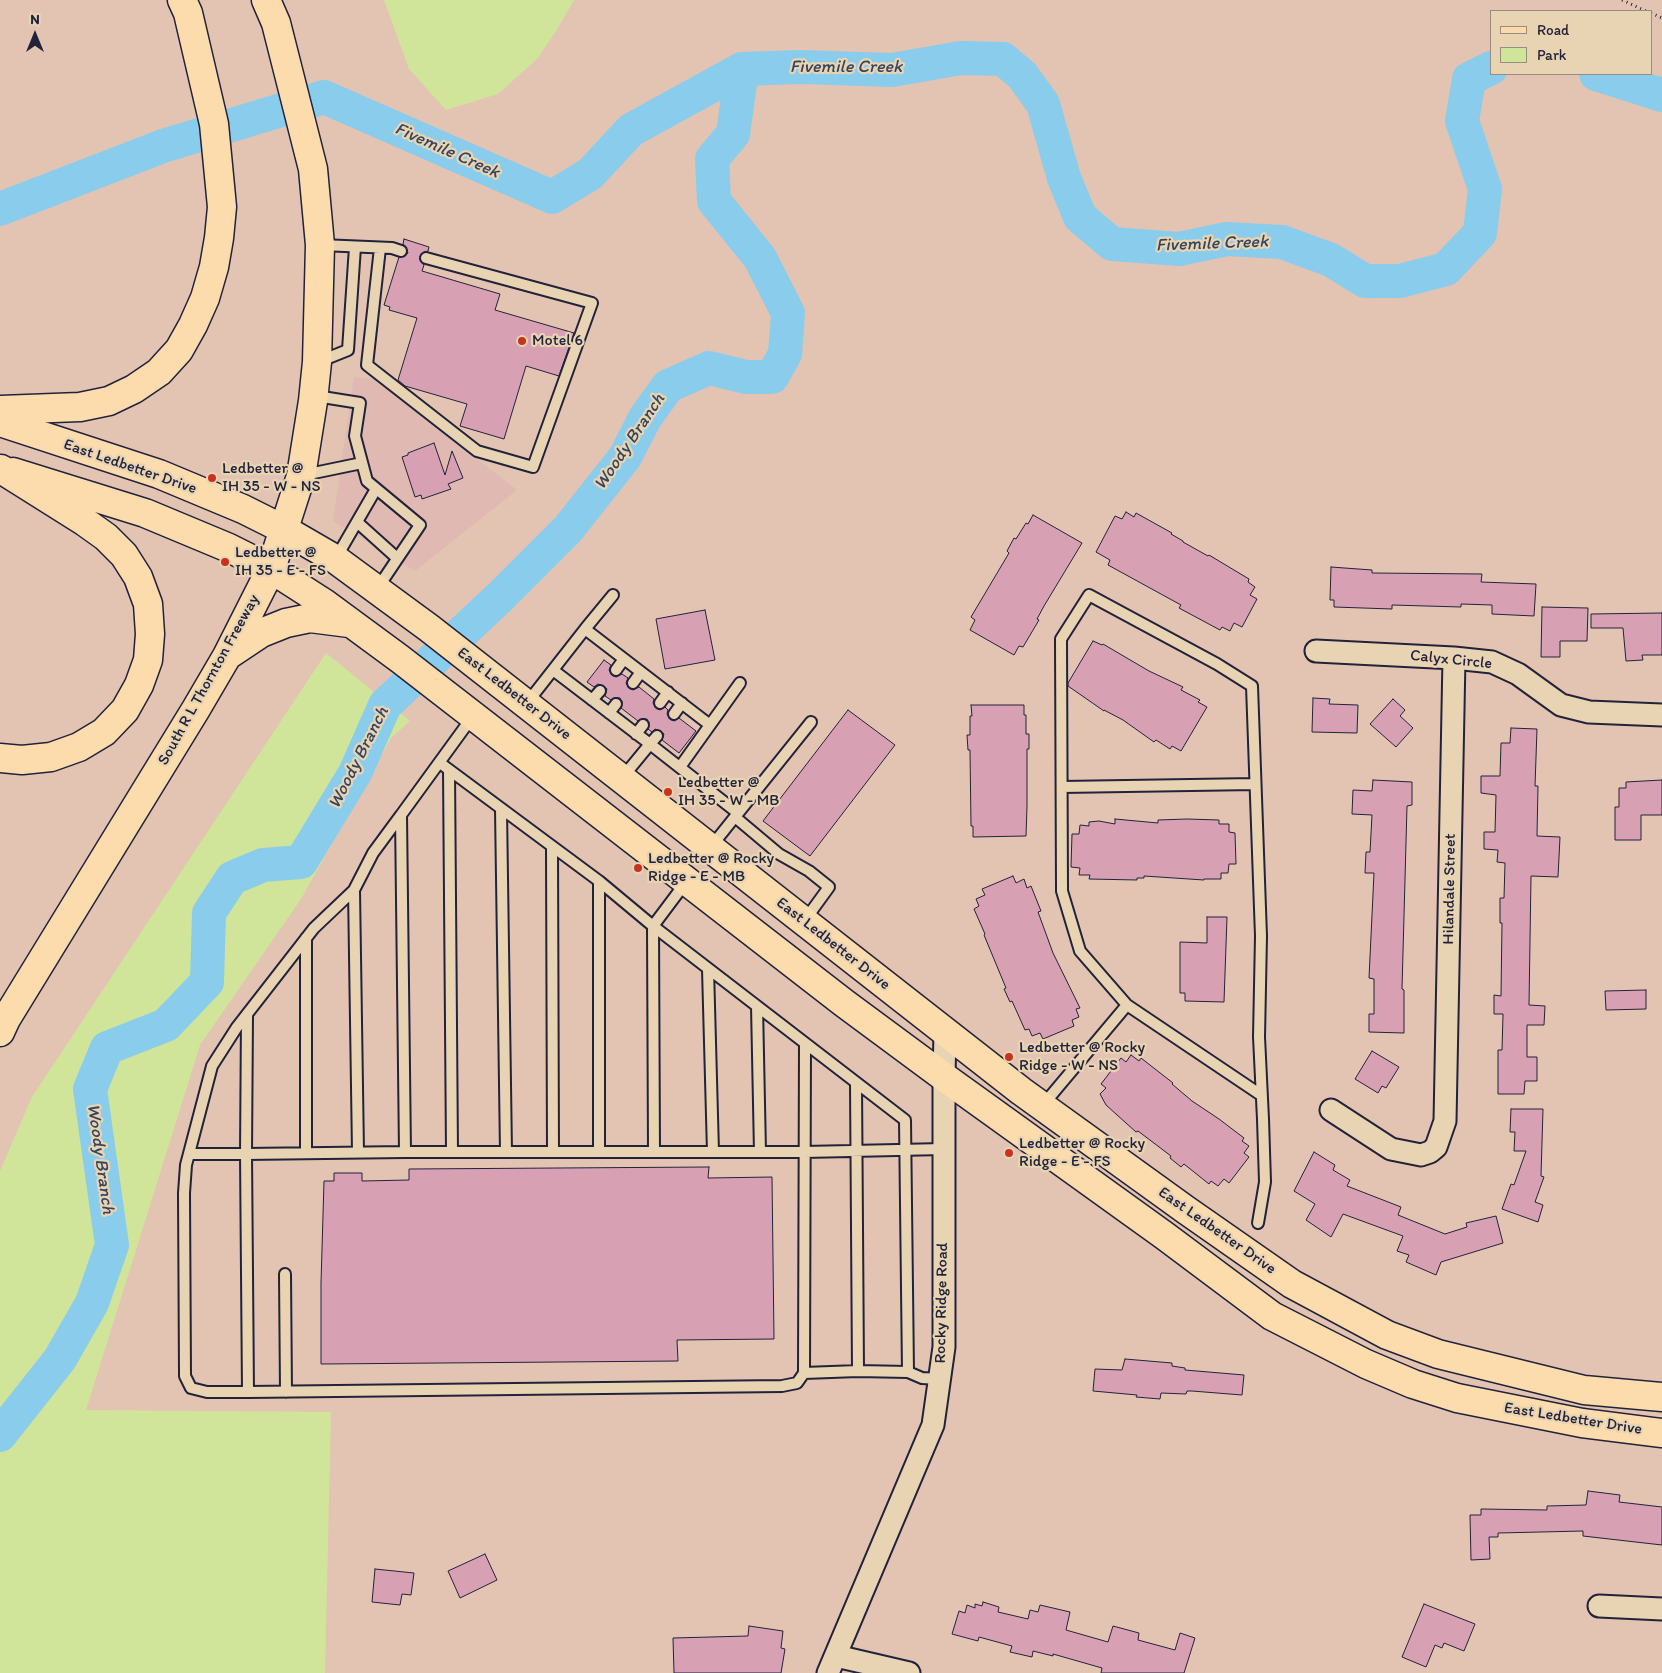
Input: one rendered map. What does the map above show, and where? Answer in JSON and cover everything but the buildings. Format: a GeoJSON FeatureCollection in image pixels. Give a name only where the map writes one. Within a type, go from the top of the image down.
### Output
{"type":"FeatureCollection","features":[{"type":"Feature","properties":{"kind":"main road"},"geometry":{"type":"LineString","coordinates":[[0,410],[80,407],[109,401],[134,390],[159,372],[179,350],[193,325],[205,298],[214,267],[222,207],[214,124],[203,72],[185,7]]}},
{"type":"Feature","properties":{"kind":"main road","name":"South R L Thornton Freeway"},"geometry":{"type":"LineString","coordinates":[[0,1032],[6,1019],[227,656],[271,569],[301,476],[317,362],[320,245],[313,170],[271,12]]}},
{"type":"Feature","properties":{"kind":"main road","name":"East Ledbetter Drive"},"geometry":{"type":"LineString","coordinates":[[0,422],[159,474],[242,509],[285,530],[335,559],[481,668],[1042,1106],[1292,1284],[1387,1335],[1438,1354],[1584,1390],[1659,1397]]}},
{"type":"Feature","properties":{"kind":"main road"},"geometry":{"type":"LineString","coordinates":[[0,469],[85,522],[124,555],[138,577],[148,604],[150,634],[148,660],[139,685],[124,710],[104,732],[79,747],[50,756],[22,760],[0,758]]}},
{"type":"Feature","properties":{"kind":"main road","name":"East Ledbetter Drive"},"geometry":{"type":"LineString","coordinates":[[0,469],[146,513],[229,548],[271,569],[354,624],[844,1003],[1166,1236],[1272,1316],[1366,1364],[1413,1384],[1457,1398],[1573,1421],[1655,1432]]}},
{"type":"Feature","properties":{"kind":"main road"},"geometry":{"type":"LineString","coordinates":[[227,656],[261,633],[286,623],[310,618],[354,624]]}},
{"type":"Feature","properties":{"kind":"main road"},"geometry":{"type":"LineString","coordinates":[[502,737],[527,704]]}},
{"type":"Feature","properties":{"kind":"main road"},"geometry":{"type":"LineString","coordinates":[[686,881],[710,848]]}},
{"type":"Feature","properties":{"kind":"main road"},"geometry":{"type":"LineString","coordinates":[[1272,1316],[1292,1284]]}},
{"type":"Feature","properties":{"kind":"main road"},"geometry":{"type":"LineString","coordinates":[[1655,1432],[1659,1397]]}},
{"type":"Feature","properties":{"kind":"street","name":"Calyx Circle"},"geometry":{"type":"LineString","coordinates":[[1316,651],[1454,658],[1492,662],[1518,674],[1562,705],[1588,712],[1662,716]]}},
{"type":"Feature","properties":{"kind":"street","name":"Hilandale Street"},"geometry":{"type":"LineString","coordinates":[[1331,1110],[1392,1149],[1421,1155],[1430,1152],[1436,1147],[1445,1121],[1454,658]]}},
{"type":"Feature","properties":{"kind":"street","name":"Rocky Ridge Road"},"geometry":{"type":"LineString","coordinates":[[832,1665],[933,1425],[944,1347],[945,1032]]}},
{"type":"Feature","properties":{"kind":"street"},"geometry":{"type":"LineString","coordinates":[[1599,1606],[1662,1609]]}},
{"type":"Feature","properties":{"kind":"street"},"geometry":{"type":"LineString","coordinates":[[832,1665],[910,1673]]}},
{"type":"Feature","properties":{"kind":"lane"},"geometry":{"type":"LineString","coordinates":[[320,245],[392,248],[401,251]]}},
{"type":"Feature","properties":{"kind":"lane"},"geometry":{"type":"LineString","coordinates":[[317,362],[348,350],[355,247]]}},
{"type":"Feature","properties":{"kind":"lane"},"geometry":{"type":"LineString","coordinates":[[380,248],[367,365],[477,451],[533,467],[592,303],[426,258]]}},
{"type":"Feature","properties":{"kind":"lane"},"geometry":{"type":"LineString","coordinates":[[313,395],[360,403],[355,436],[367,481],[420,525],[376,590]]}},
{"type":"Feature","properties":{"kind":"lane"},"geometry":{"type":"LineString","coordinates":[[301,476],[362,463]]}},
{"type":"Feature","properties":{"kind":"lane"},"geometry":{"type":"LineString","coordinates":[[335,559],[376,489]]}},
{"type":"Feature","properties":{"kind":"lane"},"geometry":{"type":"LineString","coordinates":[[357,522],[397,558]]}},
{"type":"Feature","properties":{"kind":"lane"},"geometry":{"type":"LineString","coordinates":[[527,704],[613,595]]}},
{"type":"Feature","properties":{"kind":"lane"},"geometry":{"type":"LineString","coordinates":[[1258,1223],[1265,1182],[1262,1095],[1258,1037],[1261,936],[1252,686],[1217,664],[1088,595],[1061,639],[1062,891],[1080,950],[1127,1005],[1262,1095]]}},
{"type":"Feature","properties":{"kind":"lane"},"geometry":{"type":"LineString","coordinates":[[585,629],[710,725]]}},
{"type":"Feature","properties":{"kind":"lane"},"geometry":{"type":"LineString","coordinates":[[616,670],[624,659]]}},
{"type":"Feature","properties":{"kind":"lane"},"geometry":{"type":"LineString","coordinates":[[553,670],[636,734],[654,740],[680,767],[779,854],[809,871],[829,886],[804,921]]}},
{"type":"Feature","properties":{"kind":"lane"},"geometry":{"type":"LineString","coordinates":[[633,683],[641,672]]}},
{"type":"Feature","properties":{"kind":"lane"},"geometry":{"type":"LineString","coordinates":[[680,767],[740,683]]}},
{"type":"Feature","properties":{"kind":"lane"},"geometry":{"type":"LineString","coordinates":[[592,700],[600,691]]}},
{"type":"Feature","properties":{"kind":"lane"},"geometry":{"type":"LineString","coordinates":[[660,703],[668,692]]}},
{"type":"Feature","properties":{"kind":"lane"},"geometry":{"type":"LineString","coordinates":[[674,714],[682,703]]}},
{"type":"Feature","properties":{"kind":"lane"},"geometry":{"type":"LineString","coordinates":[[609,713],[616,704]]}},
{"type":"Feature","properties":{"kind":"lane"},"geometry":{"type":"LineString","coordinates":[[467,710],[440,763],[373,853],[354,890],[314,928],[246,1015],[212,1066],[186,1165],[184,1193],[185,1376],[191,1388],[207,1392],[286,1392],[782,1386],[797,1383],[804,1373],[805,1043]]}},
{"type":"Feature","properties":{"kind":"lane"},"geometry":{"type":"LineString","coordinates":[[710,848],[810,722]]}},
{"type":"Feature","properties":{"kind":"lane"},"geometry":{"type":"LineString","coordinates":[[636,734],[643,725]]}},
{"type":"Feature","properties":{"kind":"lane"},"geometry":{"type":"LineString","coordinates":[[622,779],[654,740]]}},
{"type":"Feature","properties":{"kind":"lane"},"geometry":{"type":"LineString","coordinates":[[440,763],[598,881],[708,969],[906,1120],[908,1372]]}},
{"type":"Feature","properties":{"kind":"lane"},"geometry":{"type":"LineString","coordinates":[[450,770],[452,1152]]}},
{"type":"Feature","properties":{"kind":"lane"},"geometry":{"type":"LineString","coordinates":[[1062,787],[1255,784]]}},
{"type":"Feature","properties":{"kind":"lane"},"geometry":{"type":"LineString","coordinates":[[502,808],[506,1152]]}},
{"type":"Feature","properties":{"kind":"lane"},"geometry":{"type":"LineString","coordinates":[[401,816],[406,1152]]}},
{"type":"Feature","properties":{"kind":"lane"},"geometry":{"type":"LineString","coordinates":[[552,846],[553,1152]]}},
{"type":"Feature","properties":{"kind":"lane"},"geometry":{"type":"LineString","coordinates":[[598,881],[599,1152]]}},
{"type":"Feature","properties":{"kind":"lane"},"geometry":{"type":"LineString","coordinates":[[654,1152],[653,926],[686,881]]}},
{"type":"Feature","properties":{"kind":"lane"},"geometry":{"type":"LineString","coordinates":[[354,890],[358,1152]]}},
{"type":"Feature","properties":{"kind":"lane"},"geometry":{"type":"LineString","coordinates":[[306,938],[306,1152]]}},
{"type":"Feature","properties":{"kind":"lane"},"geometry":{"type":"LineString","coordinates":[[708,969],[713,1152]]}},
{"type":"Feature","properties":{"kind":"lane"},"geometry":{"type":"LineString","coordinates":[[1042,1106],[1127,1005]]}},
{"type":"Feature","properties":{"kind":"lane"},"geometry":{"type":"LineString","coordinates":[[757,1006],[760,1152]]}},
{"type":"Feature","properties":{"kind":"lane"},"geometry":{"type":"LineString","coordinates":[[246,1015],[248,1392]]}},
{"type":"Feature","properties":{"kind":"lane"},"geometry":{"type":"LineString","coordinates":[[856,1083],[858,1371]]}},
{"type":"Feature","properties":{"kind":"lane"},"geometry":{"type":"LineString","coordinates":[[189,1154],[306,1152],[804,1152],[944,1149]]}},
{"type":"Feature","properties":{"kind":"lane"},"geometry":{"type":"LineString","coordinates":[[285,1274],[286,1392]]}},
{"type":"Feature","properties":{"kind":"lane"},"geometry":{"type":"LineString","coordinates":[[804,1373],[908,1372],[922,1378],[939,1379]]}},
{"type":"Feature","properties":{"kind":"path"},"geometry":{"type":"LineString","coordinates":[[1622,0],[1644,10]]}},
{"type":"Feature","properties":{"kind":"shaded area"},"geometry":{"type":"Polygon","coordinates":[[[354,377],[374,379],[517,490],[415,571],[333,521],[354,377]]]}},
{"type":"Feature","properties":{"kind":"green space"},"geometry":{"type":"Polygon","coordinates":[[[384,0],[574,0],[538,58],[498,94],[446,110],[409,69],[384,0]]]}},
{"type":"Feature","properties":{"kind":"green space"},"geometry":{"type":"Polygon","coordinates":[[[326,653],[410,721],[391,738],[301,899],[200,1045],[86,1410],[331,1412],[325,1673],[0,1673],[0,1171],[32,1097],[326,653]]]}},
{"type":"Feature","properties":{"kind":"waterway","name":"Fivemile Creek"},"geometry":{"type":"LineString","coordinates":[[0,209],[163,146],[324,97],[552,197],[590,174],[631,130],[742,69],[801,67],[892,70],[961,58],[1003,59],[1022,75],[1043,104],[1064,178],[1080,217],[1112,244],[1179,249],[1227,239],[1282,242],[1331,260],[1365,281],[1400,281],[1446,269],[1480,233],[1485,189],[1462,121],[1469,79],[1490,68]]}},
{"type":"Feature","properties":{"kind":"waterway","name":"Woody Branch"},"geometry":{"type":"LineString","coordinates":[[0,1435],[60,1359],[92,1303],[112,1245],[90,1089],[107,1048],[166,1025],[207,982],[209,913],[232,878],[263,865],[301,862],[355,773],[385,705],[502,595],[568,529],[625,457],[645,418],[668,386],[709,368],[746,377],[772,377],[785,354],[788,313],[760,258],[714,201],[712,159],[733,134],[742,69]]}},
{"type":"Feature","properties":{"kind":"waterway","name":"Fivemile Creek"},"geometry":{"type":"LineString","coordinates":[[1599,75],[1662,95]]}},
{"type":"Feature","properties":{"kind":"place","name":"Motel 6"},"geometry":{"type":"Point","coordinates":[522,341]}},
{"type":"Feature","properties":{"kind":"place","name":"Ledbetter @ IH 35 - W - NS"},"geometry":{"type":"Point","coordinates":[212,478]}},
{"type":"Feature","properties":{"kind":"place","name":"Ledbetter @ IH 35 - E - FS"},"geometry":{"type":"Point","coordinates":[225,562]}},
{"type":"Feature","properties":{"kind":"place","name":"Ledbetter @ IH 35 - W - MB"},"geometry":{"type":"Point","coordinates":[668,792]}},
{"type":"Feature","properties":{"kind":"place","name":"Ledbetter @ Rocky Ridge - E - MB"},"geometry":{"type":"Point","coordinates":[638,868]}},
{"type":"Feature","properties":{"kind":"place","name":"Ledbetter @ Rocky Ridge - W - NS"},"geometry":{"type":"Point","coordinates":[1009,1057]}},
{"type":"Feature","properties":{"kind":"place","name":"Ledbetter @ Rocky Ridge - E - FS"},"geometry":{"type":"Point","coordinates":[1009,1153]}}]}
